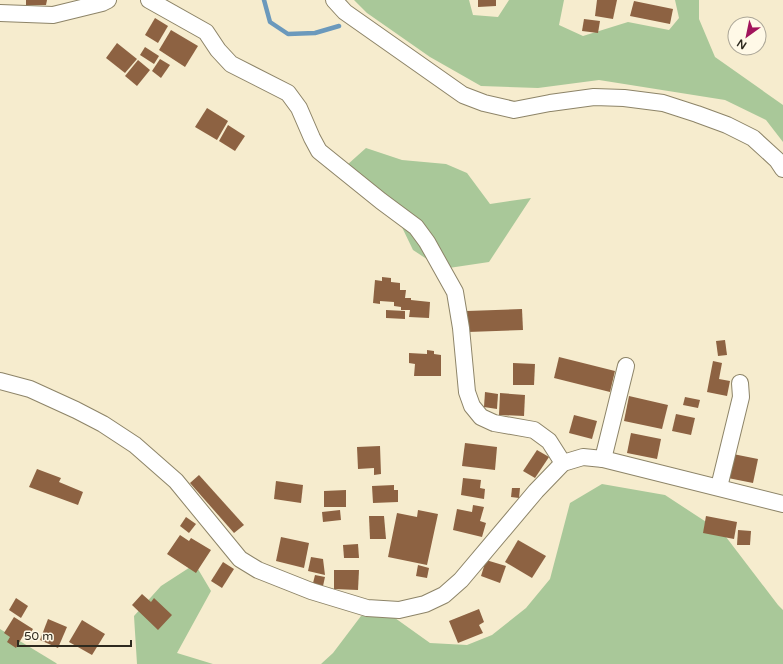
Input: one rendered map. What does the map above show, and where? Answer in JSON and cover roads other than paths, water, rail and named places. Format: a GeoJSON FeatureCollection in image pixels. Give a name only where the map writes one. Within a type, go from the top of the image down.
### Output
{"type":"FeatureCollection","features":[{"type":"Feature","properties":{"kind":"street"},"geometry":{"type":"LineString","coordinates":[[0,13],[53,15],[102,3],[108,0]]}},
{"type":"Feature","properties":{"kind":"street"},"geometry":{"type":"LineString","coordinates":[[149,0],[206,32],[218,50],[231,64],[288,93],[299,108],[312,138],[320,151],[381,201],[416,227],[427,242],[455,292],[461,328],[467,392],[472,406],[481,416],[494,423],[534,430],[549,441],[563,463]]}},
{"type":"Feature","properties":{"kind":"street"},"geometry":{"type":"LineString","coordinates":[[334,0],[345,12],[463,95],[484,103],[514,110],[594,97],[624,98],[663,103],[727,125],[752,138],[776,160],[783,169]]}},
{"type":"Feature","properties":{"kind":"street"},"geometry":{"type":"LineString","coordinates":[[603,459],[626,366]]}},
{"type":"Feature","properties":{"kind":"street"},"geometry":{"type":"LineString","coordinates":[[0,381],[30,389],[76,410],[103,424],[135,445],[176,481],[240,559],[258,570],[311,591],[367,608],[399,610],[425,604],[444,595],[461,580],[536,491],[563,463],[583,457],[603,459],[783,504]]}},
{"type":"Feature","properties":{"kind":"street"},"geometry":{"type":"LineString","coordinates":[[719,487],[741,397],[740,383]]}},
{"type":"Feature","properties":{"kind":"waterway"},"geometry":{"type":"LineString","coordinates":[[264,0],[270,22],[288,34],[315,33],[339,26]]}}]}
